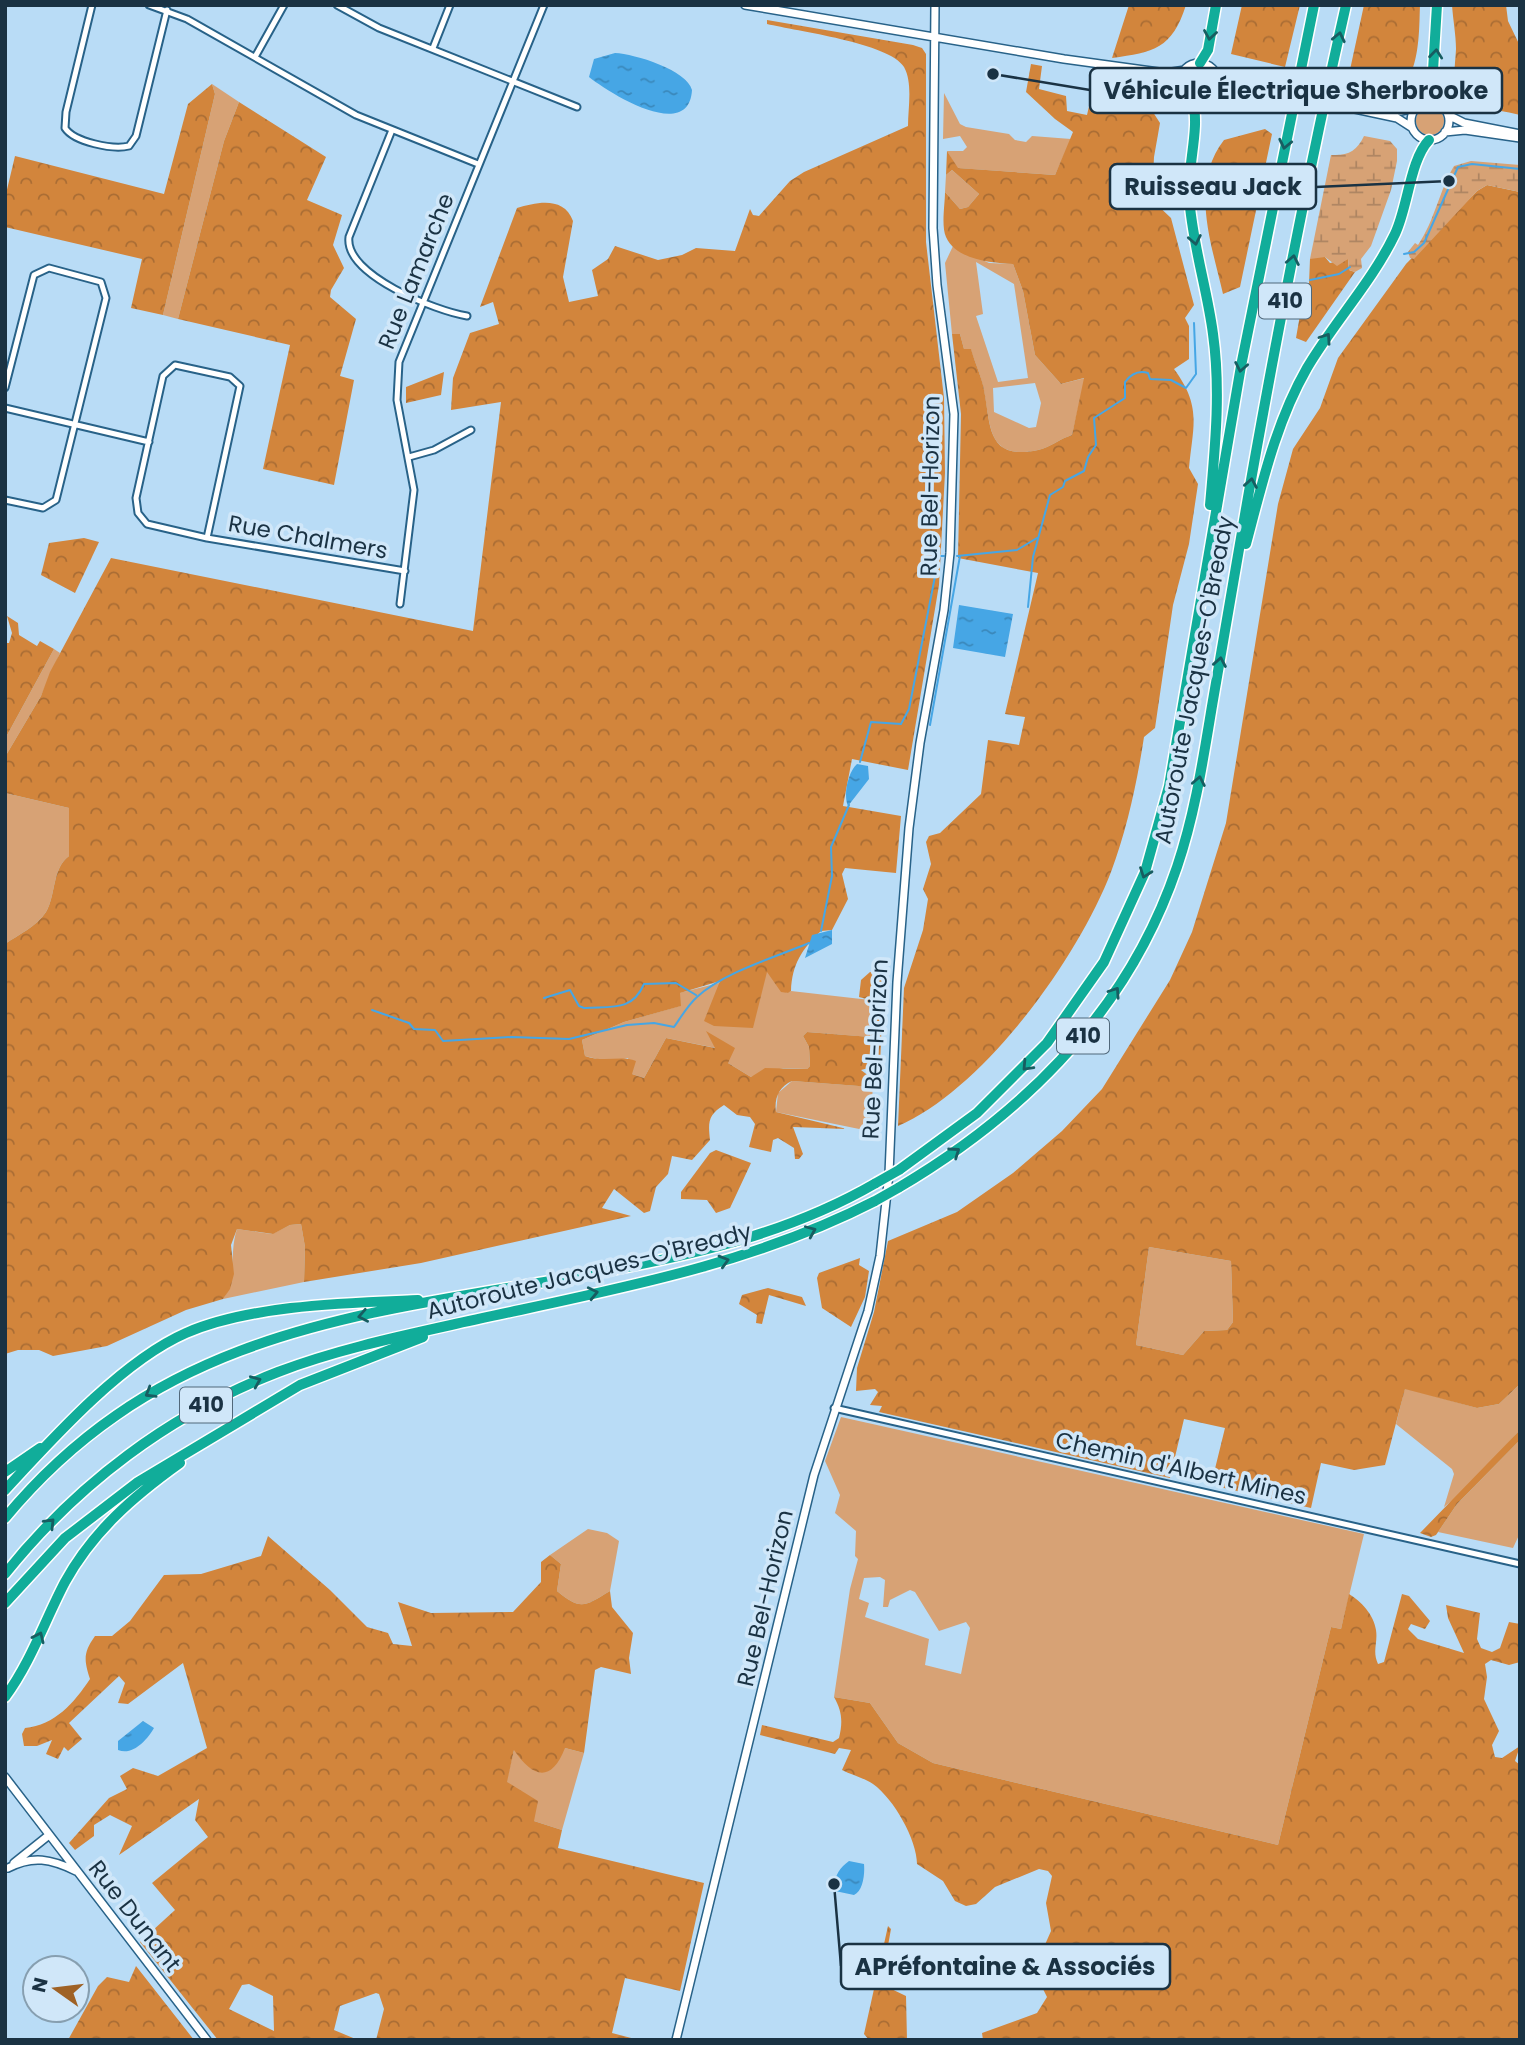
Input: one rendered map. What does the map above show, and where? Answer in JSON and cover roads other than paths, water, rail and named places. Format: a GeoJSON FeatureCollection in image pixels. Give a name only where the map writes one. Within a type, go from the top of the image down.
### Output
{"type":"FeatureCollection","features":[{"type":"Feature","properties":{"kind":"highway"},"geometry":{"type":"LineString","coordinates":[[1200,63],[1208,50],[1216,5]]}},
{"type":"Feature","properties":{"kind":"highway","name":"Autoroute Jacques-O'Bready"},"geometry":{"type":"LineString","coordinates":[[5,1518],[46,1473],[93,1432],[144,1397],[195,1368],[241,1348],[303,1328],[724,1246],[794,1223],[899,1170],[967,1121],[1022,1071],[1077,1004],[1115,941],[1145,873],[1164,808],[1266,234],[1314,5]]}},
{"type":"Feature","properties":{"kind":"highway","name":"Autoroute Jacques-O'Bready"},"geometry":{"type":"LineString","coordinates":[[5,1574],[51,1522],[106,1472],[155,1436],[208,1404],[311,1360],[722,1262],[788,1240],[875,1201],[972,1140],[1038,1085],[1094,1022],[1135,960],[1167,892],[1189,828],[1279,329],[1346,5]]}},
{"type":"Feature","properties":{"kind":"highway"},"geometry":{"type":"LineString","coordinates":[[1436,103],[1432,87],[1437,5]]}},
{"type":"Feature","properties":{"kind":"highway"},"geometry":{"type":"LineString","coordinates":[[1192,100],[1195,119],[1189,163],[1190,211],[1212,320],[1217,386],[1204,572]]}},
{"type":"Feature","properties":{"kind":"highway"},"geometry":{"type":"LineString","coordinates":[[1231,599],[1273,448],[1290,402],[1322,345],[1390,243],[1405,209],[1421,151],[1429,140]]}},
{"type":"Feature","properties":{"kind":"highway"},"geometry":{"type":"LineString","coordinates":[[5,1490],[139,1360],[175,1338],[206,1325],[278,1312],[371,1302],[454,1299]]}},
{"type":"Feature","properties":{"kind":"highway"},"geometry":{"type":"LineString","coordinates":[[5,1603],[50,1552],[98,1511],[144,1478],[233,1424],[323,1375],[456,1324]]}},
{"type":"Feature","properties":{"kind":"highway"},"geometry":{"type":"LineString","coordinates":[[5,1697],[23,1670],[65,1582],[99,1531],[139,1493],[233,1424]]}},
{"type":"Feature","properties":{"kind":"highway"},"geometry":{"type":"LineString","coordinates":[[5,1472],[63,1431]]}},
{"type":"Feature","properties":{"kind":"street"},"geometry":{"type":"LineString","coordinates":[[92,5],[66,112],[65,128],[75,137],[120,148],[129,146],[136,136],[167,10]]}},
{"type":"Feature","properties":{"kind":"street"},"geometry":{"type":"LineString","coordinates":[[149,5],[167,10],[349,111],[478,164]]}},
{"type":"Feature","properties":{"kind":"street"},"geometry":{"type":"LineString","coordinates":[[255,57],[284,5]]}},
{"type":"Feature","properties":{"kind":"street"},"geometry":{"type":"LineString","coordinates":[[337,5],[370,24],[577,107]]}},
{"type":"Feature","properties":{"kind":"street"},"geometry":{"type":"LineString","coordinates":[[433,48],[450,5]]}},
{"type":"Feature","properties":{"kind":"street","name":"Rue Lamarche"},"geometry":{"type":"LineString","coordinates":[[400,604],[413,501],[409,457],[397,400],[396,381],[401,353],[544,5]]}},
{"type":"Feature","properties":{"kind":"street"},"geometry":{"type":"LineString","coordinates":[[745,5],[1162,79],[1181,87],[1192,100],[1203,101],[1215,93],[1229,90],[1261,92]]}},
{"type":"Feature","properties":{"kind":"street","name":"Rue Bel-Horizon"},"geometry":{"type":"LineString","coordinates":[[676,2040],[814,1475],[868,1311],[880,1256],[889,1174],[897,982],[909,828],[949,566],[954,414],[934,260],[935,5]]}},
{"type":"Feature","properties":{"kind":"street"},"geometry":{"type":"LineString","coordinates":[[1064,60],[1167,73],[1185,70],[1200,63],[1210,66],[1217,76],[1232,85],[1397,118],[1412,127],[1419,137],[1429,140],[1445,133],[1463,130],[1520,136]]}},
{"type":"Feature","properties":{"kind":"street"},"geometry":{"type":"LineString","coordinates":[[1181,87],[1185,70]]}},
{"type":"Feature","properties":{"kind":"street"},"geometry":{"type":"LineString","coordinates":[[1215,93],[1217,76]]}},
{"type":"Feature","properties":{"kind":"street"},"geometry":{"type":"LineString","coordinates":[[1361,109],[1403,111],[1426,102],[1436,103],[1448,115],[1465,123],[1520,136]]}},
{"type":"Feature","properties":{"kind":"street"},"geometry":{"type":"LineString","coordinates":[[1412,127],[1415,108]]}},
{"type":"Feature","properties":{"kind":"street"},"geometry":{"type":"LineString","coordinates":[[1445,133],[1448,115]]}},
{"type":"Feature","properties":{"kind":"street"},"geometry":{"type":"LineString","coordinates":[[392,130],[351,231],[349,249],[359,265],[422,301],[467,316]]}},
{"type":"Feature","properties":{"kind":"street"},"geometry":{"type":"LineString","coordinates":[[5,387],[34,275],[49,268],[101,282],[106,298],[59,493],[53,504],[39,508],[5,500]]}},
{"type":"Feature","properties":{"kind":"street","name":"Rue Chalmers"},"geometry":{"type":"LineString","coordinates":[[207,538],[240,390],[238,381],[179,365],[171,366],[163,376],[137,490],[138,513],[152,526],[207,538],[405,571]]}},
{"type":"Feature","properties":{"kind":"street"},"geometry":{"type":"LineString","coordinates":[[5,408],[149,442]]}},
{"type":"Feature","properties":{"kind":"street"},"geometry":{"type":"LineString","coordinates":[[409,457],[433,450],[471,430]]}},
{"type":"Feature","properties":{"kind":"street","name":"Chemin d'Albert Mines"},"geometry":{"type":"LineString","coordinates":[[834,1408],[1520,1564]]}},
{"type":"Feature","properties":{"kind":"street","name":"Rue Dunant"},"geometry":{"type":"LineString","coordinates":[[5,1771],[34,1815]]}},
{"type":"Feature","properties":{"kind":"street","name":"Rue Dunant"},"geometry":{"type":"LineString","coordinates":[[5,1777],[207,2040]]}},
{"type":"Feature","properties":{"kind":"street"},"geometry":{"type":"LineString","coordinates":[[7,1870],[49,1835]]}},
{"type":"Feature","properties":{"kind":"street"},"geometry":{"type":"LineString","coordinates":[[7,1870],[27,1860],[42,1859],[76,1871]]}},
{"type":"Feature","properties":{"kind":"water"},"geometry":{"type":"Polygon","coordinates":[[[615,53],[659,64],[681,76],[692,90],[688,105],[677,113],[647,109],[613,93],[589,77],[594,59],[615,53]]]}},
{"type":"Feature","properties":{"kind":"water"},"geometry":{"type":"Polygon","coordinates":[[[959,605],[1013,614],[1005,657],[953,648],[959,605]]]}},
{"type":"Feature","properties":{"kind":"water"},"geometry":{"type":"Polygon","coordinates":[[[857,764],[868,766],[869,779],[848,806],[847,784],[857,764]]]}},
{"type":"Feature","properties":{"kind":"water"},"geometry":{"type":"Polygon","coordinates":[[[832,930],[832,944],[805,958],[812,935],[832,930]]]}},
{"type":"Feature","properties":{"kind":"water"},"geometry":{"type":"Polygon","coordinates":[[[143,1721],[154,1728],[148,1737],[134,1749],[118,1750],[118,1741],[143,1721]]]}},
{"type":"Feature","properties":{"kind":"water"},"geometry":{"type":"Polygon","coordinates":[[[849,1861],[864,1864],[864,1877],[854,1895],[835,1891],[838,1874],[849,1861]]]}},
{"type":"Feature","properties":{"kind":"waterway"},"geometry":{"type":"LineString","coordinates":[[1404,254],[1414,252],[1424,243],[1458,167],[1472,164],[1520,169]]}},
{"type":"Feature","properties":{"kind":"waterway"},"geometry":{"type":"LineString","coordinates":[[1310,280],[1339,274],[1350,267]]}},
{"type":"Feature","properties":{"kind":"waterway"},"geometry":{"type":"LineString","coordinates":[[1028,607],[1033,557],[1050,495],[1063,487],[1065,481],[1084,471],[1088,457],[1096,445],[1094,418],[1125,398],[1125,382],[1138,372],[1148,373],[1150,379],[1171,380],[1186,388],[1196,374],[1194,323]]}},
{"type":"Feature","properties":{"kind":"waterway"},"geometry":{"type":"LineString","coordinates":[[957,556],[1017,550],[1037,538]]}},
{"type":"Feature","properties":{"kind":"waterway"},"geometry":{"type":"LineString","coordinates":[[860,762],[871,722],[901,724],[909,709],[939,556],[944,556]]}},
{"type":"Feature","properties":{"kind":"waterway"},"geometry":{"type":"LineString","coordinates":[[930,725],[960,556]]}},
{"type":"Feature","properties":{"kind":"waterway"},"geometry":{"type":"LineString","coordinates":[[821,931],[832,876],[831,847],[849,805]]}},
{"type":"Feature","properties":{"kind":"waterway"},"geometry":{"type":"LineString","coordinates":[[372,1010],[409,1023],[414,1029],[435,1030],[443,1041],[512,1037],[569,1039],[627,1025],[654,1023],[674,1027],[697,997],[708,988],[736,973],[809,943]]}},
{"type":"Feature","properties":{"kind":"waterway"},"geometry":{"type":"LineString","coordinates":[[544,998],[570,990],[579,1006],[612,1007],[633,999],[644,984],[676,983],[696,995]]}},
{"type":"Feature","properties":{"kind":"place","name":"Véhicule Électrique Sherbrooke"},"geometry":{"type":"Point","coordinates":[993,74]}},
{"type":"Feature","properties":{"kind":"place","name":"Ruisseau Jack"},"geometry":{"type":"Point","coordinates":[1449,181]}},
{"type":"Feature","properties":{"kind":"place","name":"APréfontaine & Associés"},"geometry":{"type":"Point","coordinates":[834,1884]}}]}
